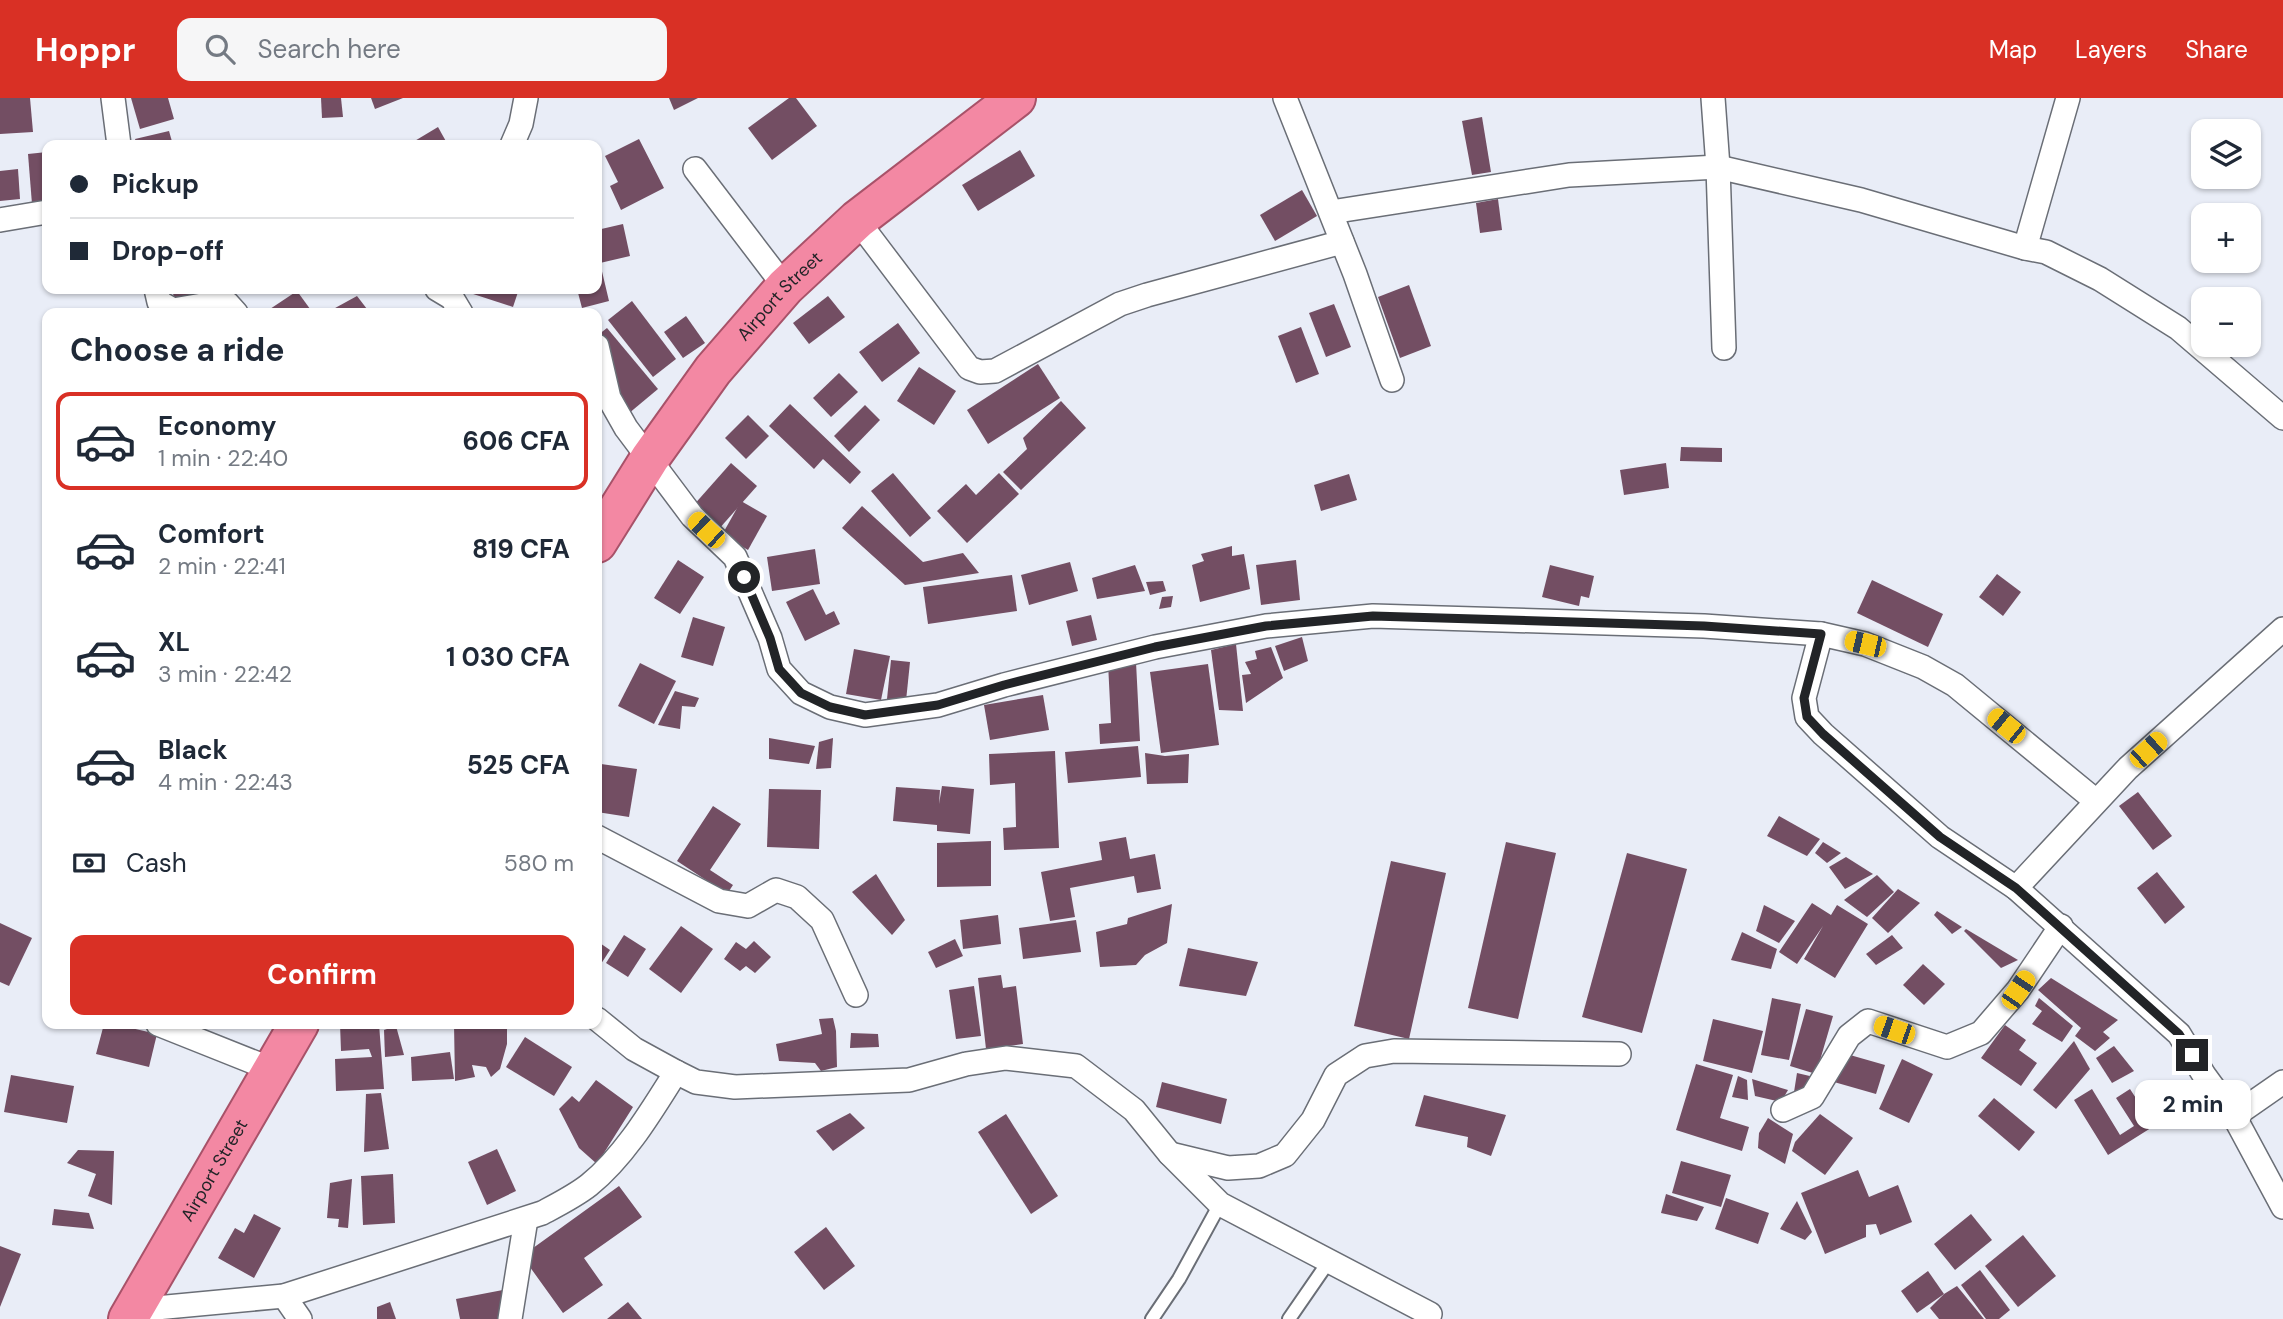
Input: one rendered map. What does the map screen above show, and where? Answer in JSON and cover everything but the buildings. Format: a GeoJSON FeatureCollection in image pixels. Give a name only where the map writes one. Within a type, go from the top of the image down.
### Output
{"type":"FeatureCollection","features":[{"type":"Feature","properties":{"kind":"highway","name":"Airport Street"},"geometry":{"type":"LineString","coordinates":[[602,535],[650,458],[713,370],[785,287],[857,220],[1016,98]]}},
{"type":"Feature","properties":{"kind":"highway","name":"Airport Street"},"geometry":{"type":"LineString","coordinates":[[131,1314],[296,1029]]}},
{"type":"Feature","properties":{"kind":"street"},"geometry":{"type":"LineString","coordinates":[[113,98],[118,140]]}},
{"type":"Feature","properties":{"kind":"street"},"geometry":{"type":"LineString","coordinates":[[514,140],[521,124],[526,98]]}},
{"type":"Feature","properties":{"kind":"street"},"geometry":{"type":"LineString","coordinates":[[1285,98],[1331,212],[1392,380]]}},
{"type":"Feature","properties":{"kind":"street"},"geometry":{"type":"LineString","coordinates":[[1713,98],[1724,348]]}},
{"type":"Feature","properties":{"kind":"street"},"geometry":{"type":"LineString","coordinates":[[2025,248],[2068,98]]}},
{"type":"Feature","properties":{"kind":"street"},"geometry":{"type":"LineString","coordinates":[[1331,212],[1569,175],[1718,167],[1861,200],[2046,252],[2099,279],[2178,328],[2283,418]]}},
{"type":"Feature","properties":{"kind":"street"},"geometry":{"type":"LineString","coordinates":[[695,169],[785,287]]}},
{"type":"Feature","properties":{"kind":"street"},"geometry":{"type":"LineString","coordinates":[[0,219],[42,213]]}},
{"type":"Feature","properties":{"kind":"street"},"geometry":{"type":"LineString","coordinates":[[857,220],[969,368],[980,372],[995,371],[1120,304],[1342,242]]}},
{"type":"Feature","properties":{"kind":"street"},"geometry":{"type":"LineString","coordinates":[[157,294],[159,302],[170,308]]}},
{"type":"Feature","properties":{"kind":"street"},"geometry":{"type":"LineString","coordinates":[[185,308],[220,302],[227,303],[232,308]]}},
{"type":"Feature","properties":{"kind":"street"},"geometry":{"type":"LineString","coordinates":[[602,368],[609,398],[626,428],[692,516],[735,557],[770,638],[779,669],[801,693],[830,707],[865,715],[938,705],[1004,685],[1155,647],[1266,626],[1373,616],[1704,626],[1821,634],[1865,644],[1923,667],[1955,685],[2096,801]]}},
{"type":"Feature","properties":{"kind":"street"},"geometry":{"type":"LineString","coordinates":[[2016,888],[2128,768],[2283,629]]}},
{"type":"Feature","properties":{"kind":"street"},"geometry":{"type":"LineString","coordinates":[[1821,634],[1804,698],[1807,717],[1940,837],[2016,888],[2061,926],[2179,1034],[2234,1116],[2283,1207]]}},
{"type":"Feature","properties":{"kind":"street"},"geometry":{"type":"LineString","coordinates":[[602,840],[719,901],[748,906],[776,890],[797,897],[822,920],[856,995]]}},
{"type":"Feature","properties":{"kind":"street"},"geometry":{"type":"LineString","coordinates":[[1783,1110],[1812,1097],[1849,1036],[1868,1021],[1947,1047],[1981,1033],[2018,990],[2061,926]]}},
{"type":"Feature","properties":{"kind":"street"},"geometry":{"type":"LineString","coordinates":[[602,1023],[634,1049],[696,1082],[735,1087],[909,1080],[966,1064],[1006,1058],[1076,1066],[1134,1110],[1169,1153],[1220,1204],[1432,1317]]}},
{"type":"Feature","properties":{"kind":"street"},"geometry":{"type":"LineString","coordinates":[[171,1029],[271,1069]]}},
{"type":"Feature","properties":{"kind":"street"},"geometry":{"type":"LineString","coordinates":[[1169,1153],[1228,1168],[1259,1166],[1284,1155],[1313,1120],[1336,1075],[1365,1056],[1394,1051],[1619,1054]]}},
{"type":"Feature","properties":{"kind":"street"},"geometry":{"type":"LineString","coordinates":[[131,1314],[284,1296],[526,1219],[572,1198],[592,1183],[631,1139],[676,1072]]}},
{"type":"Feature","properties":{"kind":"street"},"geometry":{"type":"LineString","coordinates":[[2234,1116],[2283,1082]]}},
{"type":"Feature","properties":{"kind":"street"},"geometry":{"type":"LineString","coordinates":[[510,1319],[526,1219]]}},
{"type":"Feature","properties":{"kind":"street"},"geometry":{"type":"LineString","coordinates":[[284,1296],[300,1319]]}},
{"type":"Feature","properties":{"kind":"lane"},"geometry":{"type":"LineString","coordinates":[[1152,1319],[1179,1279],[1220,1204]]}},
{"type":"Feature","properties":{"kind":"lane"},"geometry":{"type":"LineString","coordinates":[[1289,1319],[1329,1262]]}},
{"type":"Feature","properties":{"kind":"route"},"geometry":{"type":"LineString","coordinates":[[744,577],[770,638],[779,669],[801,693],[830,707],[865,715],[938,705],[1004,685],[1155,647],[1266,626],[1373,616],[1704,626],[1821,634],[1804,698],[1807,717],[1940,837],[2016,888],[2061,926],[2179,1034],[2192,1055]]}}]}
